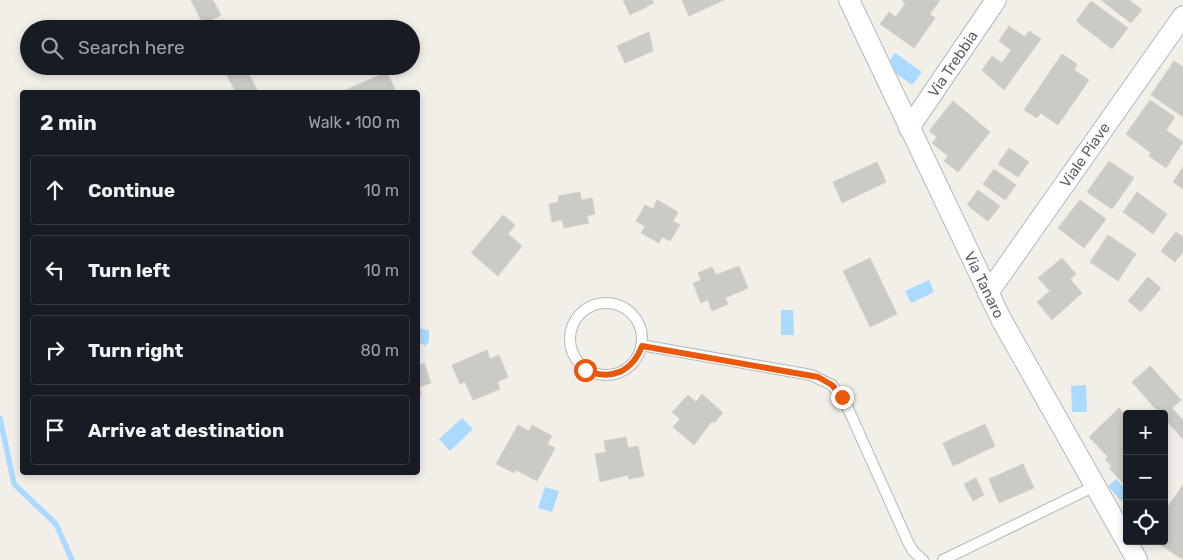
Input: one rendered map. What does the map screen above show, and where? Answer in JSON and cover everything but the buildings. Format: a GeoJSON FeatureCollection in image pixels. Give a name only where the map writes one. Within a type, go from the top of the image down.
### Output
{"type":"FeatureCollection","features":[{"type":"Feature","properties":{"kind":"street","name":"Via Tanaro"},"geometry":{"type":"LineString","coordinates":[[848,0],[988,293],[1138,560]]}},
{"type":"Feature","properties":{"kind":"street","name":"Via Trebbia"},"geometry":{"type":"LineString","coordinates":[[909,128],[996,0]]}},
{"type":"Feature","properties":{"kind":"street","name":"Viale Piave"},"geometry":{"type":"LineString","coordinates":[[988,293],[1183,16]]}},
{"type":"Feature","properties":{"kind":"lane"},"geometry":{"type":"LineString","coordinates":[[609,303],[620,306],[630,312],[638,322],[642,346],[638,357],[625,370],[608,376],[596,375],[585,370],[577,362],[571,351],[569,339],[571,327],[577,317],[591,306],[609,303]]}},
{"type":"Feature","properties":{"kind":"lane"},"geometry":{"type":"LineString","coordinates":[[642,346],[811,376],[832,385],[846,404],[908,542],[913,551],[923,560]]}},
{"type":"Feature","properties":{"kind":"lane"},"geometry":{"type":"LineString","coordinates":[[943,560],[1095,486]]}},
{"type":"Feature","properties":{"kind":"water"},"geometry":{"type":"Polygon","coordinates":[[[895,53],[922,72],[912,85],[886,66],[895,53]]]}},
{"type":"Feature","properties":{"kind":"water"},"geometry":{"type":"Polygon","coordinates":[[[929,280],[934,292],[911,303],[905,291],[929,280]]]}},
{"type":"Feature","properties":{"kind":"water"},"geometry":{"type":"Polygon","coordinates":[[[781,310],[793,310],[794,335],[781,335],[781,310]]]}},
{"type":"Feature","properties":{"kind":"water"},"geometry":{"type":"Polygon","coordinates":[[[420,328],[429,330],[429,342],[425,346],[420,342],[420,328]]]}},
{"type":"Feature","properties":{"kind":"water"},"geometry":{"type":"Polygon","coordinates":[[[1086,385],[1087,412],[1072,412],[1071,386],[1086,385]]]}},
{"type":"Feature","properties":{"kind":"water"},"geometry":{"type":"Polygon","coordinates":[[[462,418],[473,429],[450,451],[439,439],[462,418]]]}},
{"type":"Feature","properties":{"kind":"water"},"geometry":{"type":"Polygon","coordinates":[[[1116,479],[1123,487],[1123,499],[1121,501],[1108,486],[1116,479]]]}},
{"type":"Feature","properties":{"kind":"water"},"geometry":{"type":"Polygon","coordinates":[[[545,487],[559,491],[552,512],[538,508],[545,487]]]}},
{"type":"Feature","properties":{"kind":"waterway"},"geometry":{"type":"LineString","coordinates":[[0,418],[14,484],[56,524],[72,560]]}},
{"type":"Feature","properties":{"kind":"route"},"geometry":{"type":"LineString","coordinates":[[585,370],[596,375],[608,376],[620,373],[638,357],[642,346],[818,377],[832,385],[842,397]]}}]}
